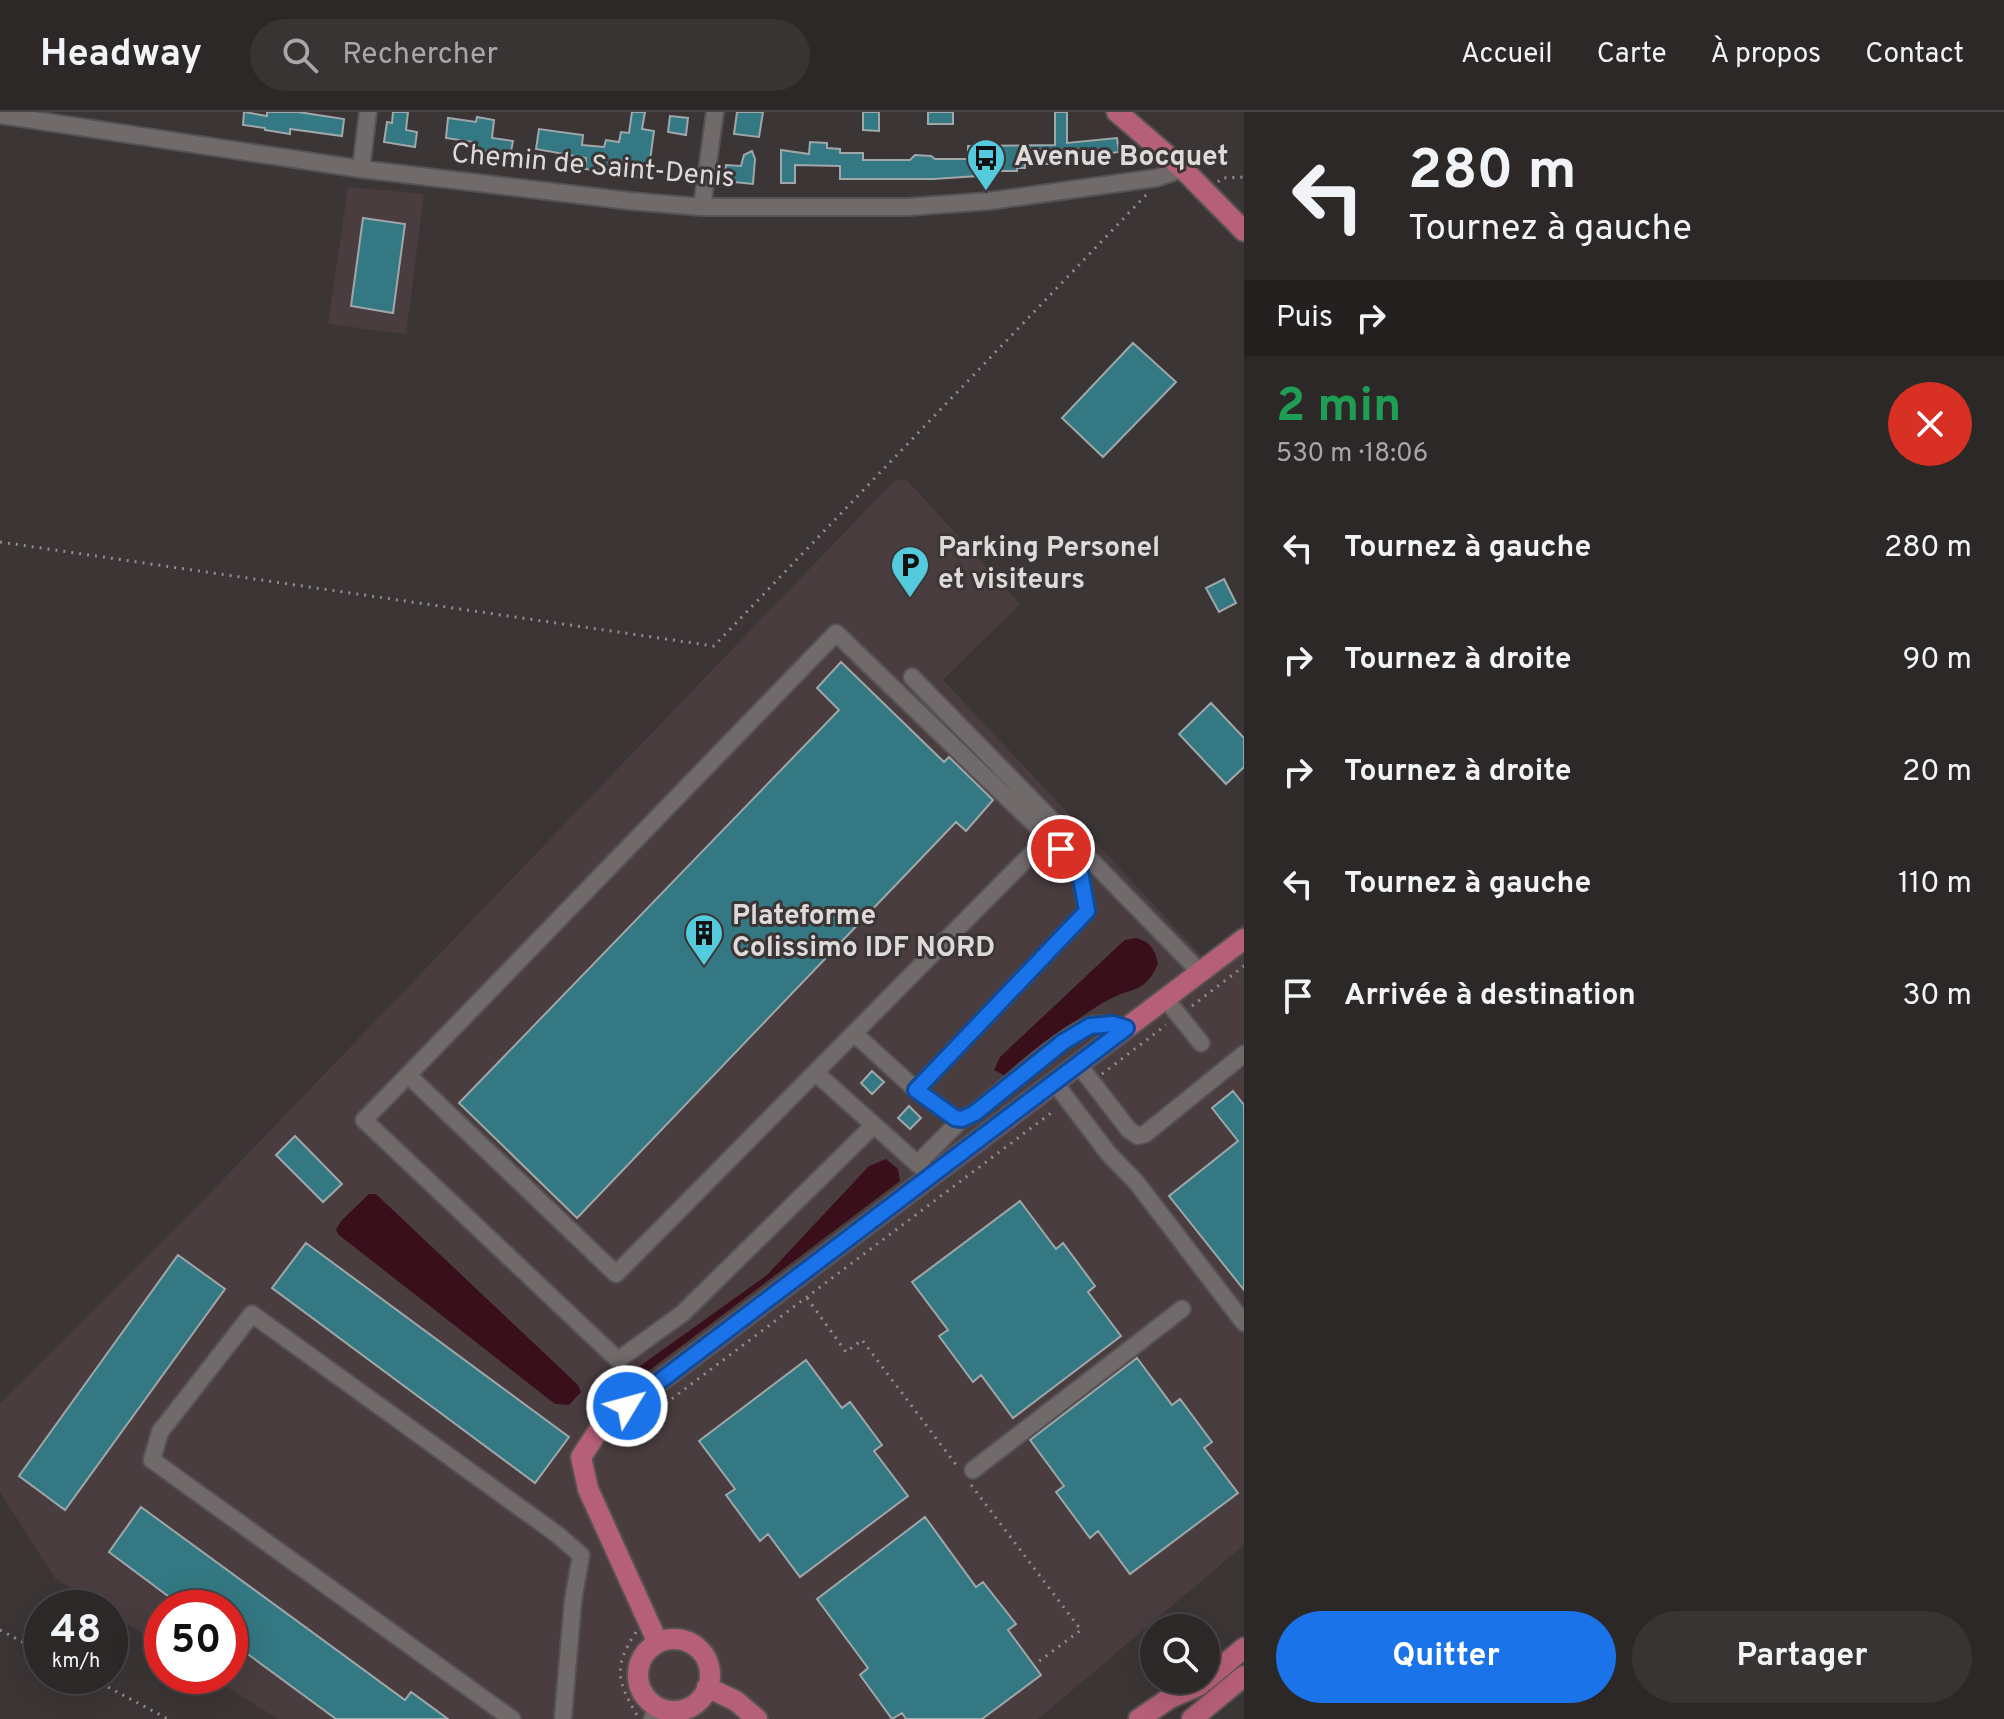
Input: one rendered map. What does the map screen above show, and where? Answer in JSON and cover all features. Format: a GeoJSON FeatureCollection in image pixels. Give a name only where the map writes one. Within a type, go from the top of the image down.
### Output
{"type":"FeatureCollection","features":[{"type":"Feature","properties":{"kind":"main road"},"geometry":{"type":"LineString","coordinates":[[1117,112],[1175,172],[1205,191],[1244,231]]}},
{"type":"Feature","properties":{"kind":"main road"},"geometry":{"type":"LineString","coordinates":[[658,1643],[588,1489],[581,1457],[602,1425],[924,1170],[1055,1083],[1244,939]]}},
{"type":"Feature","properties":{"kind":"main road"},"geometry":{"type":"LineString","coordinates":[[683,1640],[698,1648],[707,1662],[707,1687],[690,1707],[655,1713],[640,1687],[638,1670],[644,1654],[658,1643],[683,1640]]}},
{"type":"Feature","properties":{"kind":"main road"},"geometry":{"type":"LineString","coordinates":[[1220,1668],[1244,1648]]}},
{"type":"Feature","properties":{"kind":"main road"},"geometry":{"type":"LineString","coordinates":[[1192,1719],[1244,1676]]}},
{"type":"Feature","properties":{"kind":"main road"},"geometry":{"type":"LineString","coordinates":[[707,1687],[736,1701],[757,1719]]}},
{"type":"Feature","properties":{"kind":"main road"},"geometry":{"type":"LineString","coordinates":[[1139,1719],[1178,1694]]}},
{"type":"Feature","properties":{"kind":"main road"},"geometry":{"type":"LineString","coordinates":[[1161,1719],[1190,1694]]}},
{"type":"Feature","properties":{"kind":"street"},"geometry":{"type":"LineString","coordinates":[[361,169],[368,112]]}},
{"type":"Feature","properties":{"kind":"street"},"geometry":{"type":"LineString","coordinates":[[702,207],[715,112]]}},
{"type":"Feature","properties":{"kind":"street","name":"Chemin de Saint-Denis"},"geometry":{"type":"LineString","coordinates":[[0,115],[361,169],[702,207],[921,206],[989,201],[1156,178],[1175,172]]}},
{"type":"Feature","properties":{"kind":"street"},"geometry":{"type":"LineString","coordinates":[[874,1125],[683,1313],[618,1360],[364,1120],[836,633],[1079,866],[1087,911],[916,1090]]}},
{"type":"Feature","properties":{"kind":"street"},"geometry":{"type":"LineString","coordinates":[[912,677],[1200,972]]}},
{"type":"Feature","properties":{"kind":"street"},"geometry":{"type":"LineString","coordinates":[[408,1075],[616,1274],[1048,837]]}},
{"type":"Feature","properties":{"kind":"street"},"geometry":{"type":"LineString","coordinates":[[1165,998],[1201,1043]]}},
{"type":"Feature","properties":{"kind":"street"},"geometry":{"type":"LineString","coordinates":[[817,1074],[924,1170],[962,1119],[975,1113],[1063,1042],[1090,1026],[1113,1024],[1126,1028]]}},
{"type":"Feature","properties":{"kind":"street"},"geometry":{"type":"LineString","coordinates":[[855,1034],[916,1090],[955,1118],[962,1119]]}},
{"type":"Feature","properties":{"kind":"street"},"geometry":{"type":"LineString","coordinates":[[1078,1064],[1129,1130],[1138,1136],[1145,1134],[1244,1054]]}},
{"type":"Feature","properties":{"kind":"street"},"geometry":{"type":"LineString","coordinates":[[1055,1083],[1108,1153],[1137,1183],[1244,1323]]}},
{"type":"Feature","properties":{"kind":"street"},"geometry":{"type":"LineString","coordinates":[[973,1470],[1182,1309]]}},
{"type":"Feature","properties":{"kind":"street"},"geometry":{"type":"LineString","coordinates":[[512,1719],[152,1460],[160,1432],[252,1314],[558,1535],[581,1555],[559,1718]]}},
{"type":"Feature","properties":{"kind":"path"},"geometry":{"type":"LineString","coordinates":[[0,542],[714,646],[1175,172]]}},
{"type":"Feature","properties":{"kind":"path"},"geometry":{"type":"LineString","coordinates":[[1205,191],[1222,178],[1244,177]]}},
{"type":"Feature","properties":{"kind":"path"},"geometry":{"type":"LineString","coordinates":[[1092,1082],[1244,966]]}},
{"type":"Feature","properties":{"kind":"path"},"geometry":{"type":"LineString","coordinates":[[602,1425],[617,1438],[1068,1100]]}},
{"type":"Feature","properties":{"kind":"path"},"geometry":{"type":"LineString","coordinates":[[807,1298],[846,1352],[862,1340],[1081,1630],[1034,1665]]}},
{"type":"Feature","properties":{"kind":"path"},"geometry":{"type":"LineString","coordinates":[[0,1630],[24,1643]]}},
{"type":"Feature","properties":{"kind":"path"},"geometry":{"type":"LineString","coordinates":[[636,1632],[623,1652],[618,1677],[637,1715],[636,1719]]}},
{"type":"Feature","properties":{"kind":"path"},"geometry":{"type":"LineString","coordinates":[[121,1694],[168,1719]]}},
{"type":"Feature","properties":{"kind":"shaded area"},"geometry":{"type":"Polygon","coordinates":[[[348,187],[424,194],[406,334],[328,324],[348,187]]]}},
{"type":"Feature","properties":{"kind":"shaded area"},"geometry":{"type":"Polygon","coordinates":[[[906,479],[1020,604],[943,680],[1202,956],[1244,923],[1244,1545],[1162,1614],[1140,1614],[1140,1633],[1038,1719],[278,1719],[238,1694],[248,1694],[248,1590],[144,1590],[144,1635],[128,1624],[128,1590],[74,1590],[55,1578],[0,1492],[0,1403],[191,1213],[894,481],[906,479]]]}},
{"type":"Feature","properties":{"kind":"shaded area"},"geometry":{"type":"Polygon","coordinates":[[[1136,938],[1149,944],[1158,964],[1143,985],[1096,1007],[1005,1076],[994,1070],[1000,1057],[1116,948],[1125,940],[1136,938]]]}},
{"type":"Feature","properties":{"kind":"shaded area"},"geometry":{"type":"Polygon","coordinates":[[[886,1159],[898,1169],[900,1181],[606,1403],[601,1394],[767,1275],[869,1166],[886,1159]]]}},
{"type":"Feature","properties":{"kind":"shaded area"},"geometry":{"type":"Polygon","coordinates":[[[369,1194],[376,1194],[578,1385],[581,1392],[569,1405],[555,1404],[339,1235],[336,1230],[341,1221],[369,1194]]]}},
{"type":"Feature","properties":{"kind":"building"},"geometry":{"type":"Polygon","coordinates":[[[244,112],[267,116],[267,112],[298,112],[344,119],[342,136],[290,129],[290,134],[243,125],[244,112]]]}},
{"type":"Feature","properties":{"kind":"building"},"geometry":{"type":"Polygon","coordinates":[[[393,112],[408,112],[406,130],[417,132],[415,147],[384,142],[387,122],[392,123],[393,112]]]}},
{"type":"Feature","properties":{"kind":"building"},"geometry":{"type":"Polygon","coordinates":[[[632,112],[645,112],[642,129],[654,131],[648,175],[644,178],[585,169],[586,158],[536,149],[539,129],[583,135],[582,145],[604,147],[606,140],[619,142],[621,132],[629,133],[632,112]]]}},
{"type":"Feature","properties":{"kind":"building"},"geometry":{"type":"Polygon","coordinates":[[[737,112],[763,112],[759,137],[734,134],[737,112]]]}},
{"type":"Feature","properties":{"kind":"building"},"geometry":{"type":"Polygon","coordinates":[[[863,112],[879,112],[879,131],[863,130],[863,112]]]}},
{"type":"Feature","properties":{"kind":"building"},"geometry":{"type":"Polygon","coordinates":[[[928,112],[953,112],[953,124],[928,124],[928,112]]]}},
{"type":"Feature","properties":{"kind":"building"},"geometry":{"type":"Polygon","coordinates":[[[1055,112],[1067,112],[1067,143],[1117,138],[1119,152],[1111,153],[1112,160],[1093,164],[1025,164],[1025,168],[1017,168],[1017,171],[993,171],[993,175],[933,179],[840,179],[840,166],[795,165],[795,183],[781,183],[781,150],[809,154],[810,142],[827,143],[827,148],[840,149],[840,153],[863,153],[863,160],[910,160],[915,155],[935,159],[968,159],[968,146],[1055,145],[1055,112]]]}},
{"type":"Feature","properties":{"kind":"building"},"geometry":{"type":"Polygon","coordinates":[[[670,116],[688,118],[686,135],[668,132],[670,116]]]}},
{"type":"Feature","properties":{"kind":"building"},"geometry":{"type":"Polygon","coordinates":[[[477,117],[494,120],[492,138],[513,141],[510,156],[472,149],[473,142],[446,138],[448,118],[476,122],[477,117]]]}},
{"type":"Feature","properties":{"kind":"building"},"geometry":{"type":"Polygon","coordinates":[[[752,151],[755,159],[753,184],[724,181],[726,165],[741,166],[744,155],[752,151]]]}},
{"type":"Feature","properties":{"kind":"building"},"geometry":{"type":"Polygon","coordinates":[[[363,218],[405,224],[393,313],[351,306],[363,218]]]}},
{"type":"Feature","properties":{"kind":"building"},"geometry":{"type":"Polygon","coordinates":[[[1133,343],[1176,382],[1103,457],[1062,418],[1133,343]]]}},
{"type":"Feature","properties":{"kind":"building"},"geometry":{"type":"Polygon","coordinates":[[[1224,579],[1236,603],[1219,612],[1206,588],[1224,579]]]}},
{"type":"Feature","properties":{"kind":"building","name":"Plateforme Colissimo IDF NORD"},"geometry":{"type":"Polygon","coordinates":[[[841,662],[944,762],[949,757],[993,800],[966,831],[956,822],[577,1218],[459,1103],[839,710],[817,688],[841,662]]]}},
{"type":"Feature","properties":{"kind":"building"},"geometry":{"type":"Polygon","coordinates":[[[1211,703],[1244,738],[1244,767],[1226,784],[1179,734],[1211,703]]]}},
{"type":"Feature","properties":{"kind":"building"},"geometry":{"type":"Polygon","coordinates":[[[872,1071],[884,1082],[872,1094],[861,1083],[872,1071]]]}},
{"type":"Feature","properties":{"kind":"building"},"geometry":{"type":"Polygon","coordinates":[[[1233,1091],[1244,1105],[1244,1290],[1169,1196],[1238,1141],[1212,1108],[1233,1091]]]}},
{"type":"Feature","properties":{"kind":"building"},"geometry":{"type":"Polygon","coordinates":[[[909,1106],[921,1118],[910,1129],[898,1118],[909,1106]]]}},
{"type":"Feature","properties":{"kind":"building"},"geometry":{"type":"Polygon","coordinates":[[[295,1136],[342,1184],[323,1202],[276,1155],[295,1136]]]}},
{"type":"Feature","properties":{"kind":"building"},"geometry":{"type":"Polygon","coordinates":[[[1020,1201],[1056,1249],[1063,1243],[1095,1286],[1088,1292],[1121,1336],[1013,1418],[981,1375],[973,1382],[939,1336],[948,1330],[912,1282],[1020,1201]]]}},
{"type":"Feature","properties":{"kind":"building"},"geometry":{"type":"Polygon","coordinates":[[[306,1243],[569,1437],[535,1483],[272,1288],[306,1243]]]}},
{"type":"Feature","properties":{"kind":"building"},"geometry":{"type":"Polygon","coordinates":[[[178,1255],[225,1289],[65,1510],[19,1476],[178,1255]]]}},
{"type":"Feature","properties":{"kind":"building"},"geometry":{"type":"Polygon","coordinates":[[[1137,1358],[1172,1405],[1180,1399],[1212,1442],[1204,1448],[1238,1493],[1130,1574],[1098,1531],[1090,1538],[1056,1492],[1064,1486],[1030,1440],[1137,1358]]]}},
{"type":"Feature","properties":{"kind":"building"},"geometry":{"type":"Polygon","coordinates":[[[806,1360],[842,1408],[850,1402],[882,1445],[874,1451],[908,1496],[800,1577],[768,1534],[760,1541],[726,1495],[735,1489],[699,1441],[806,1360]]]}},
{"type":"Feature","properties":{"kind":"building"},"geometry":{"type":"Polygon","coordinates":[[[141,1507],[405,1700],[411,1692],[448,1719],[336,1719],[248,1654],[248,1590],[160,1590],[109,1552],[141,1507]]]}},
{"type":"Feature","properties":{"kind":"building"},"geometry":{"type":"Polygon","coordinates":[[[925,1517],[976,1587],[983,1582],[1016,1624],[1008,1630],[1041,1675],[982,1719],[906,1719],[902,1713],[892,1719],[860,1675],[868,1668],[817,1599],[925,1517]]]}},
{"type":"Feature","properties":{"kind":"place","name":"Avenue Bocquet"},"geometry":{"type":"Point","coordinates":[986,192]}},
{"type":"Feature","properties":{"kind":"place","name":"Parking Personel et visiteurs"},"geometry":{"type":"Point","coordinates":[910,599]}},
{"type":"Feature","properties":{"kind":"place","name":"Plateforme Colissimo IDF NORD"},"geometry":{"type":"Point","coordinates":[704,967]}},
{"type":"Feature","properties":{"kind":"route"},"geometry":{"type":"LineString","coordinates":[[627,1406],[1126,1028],[1113,1024],[1090,1026],[1063,1042],[975,1113],[962,1119],[955,1118],[916,1090],[1087,911],[1079,866],[1061,849]]}}]}
